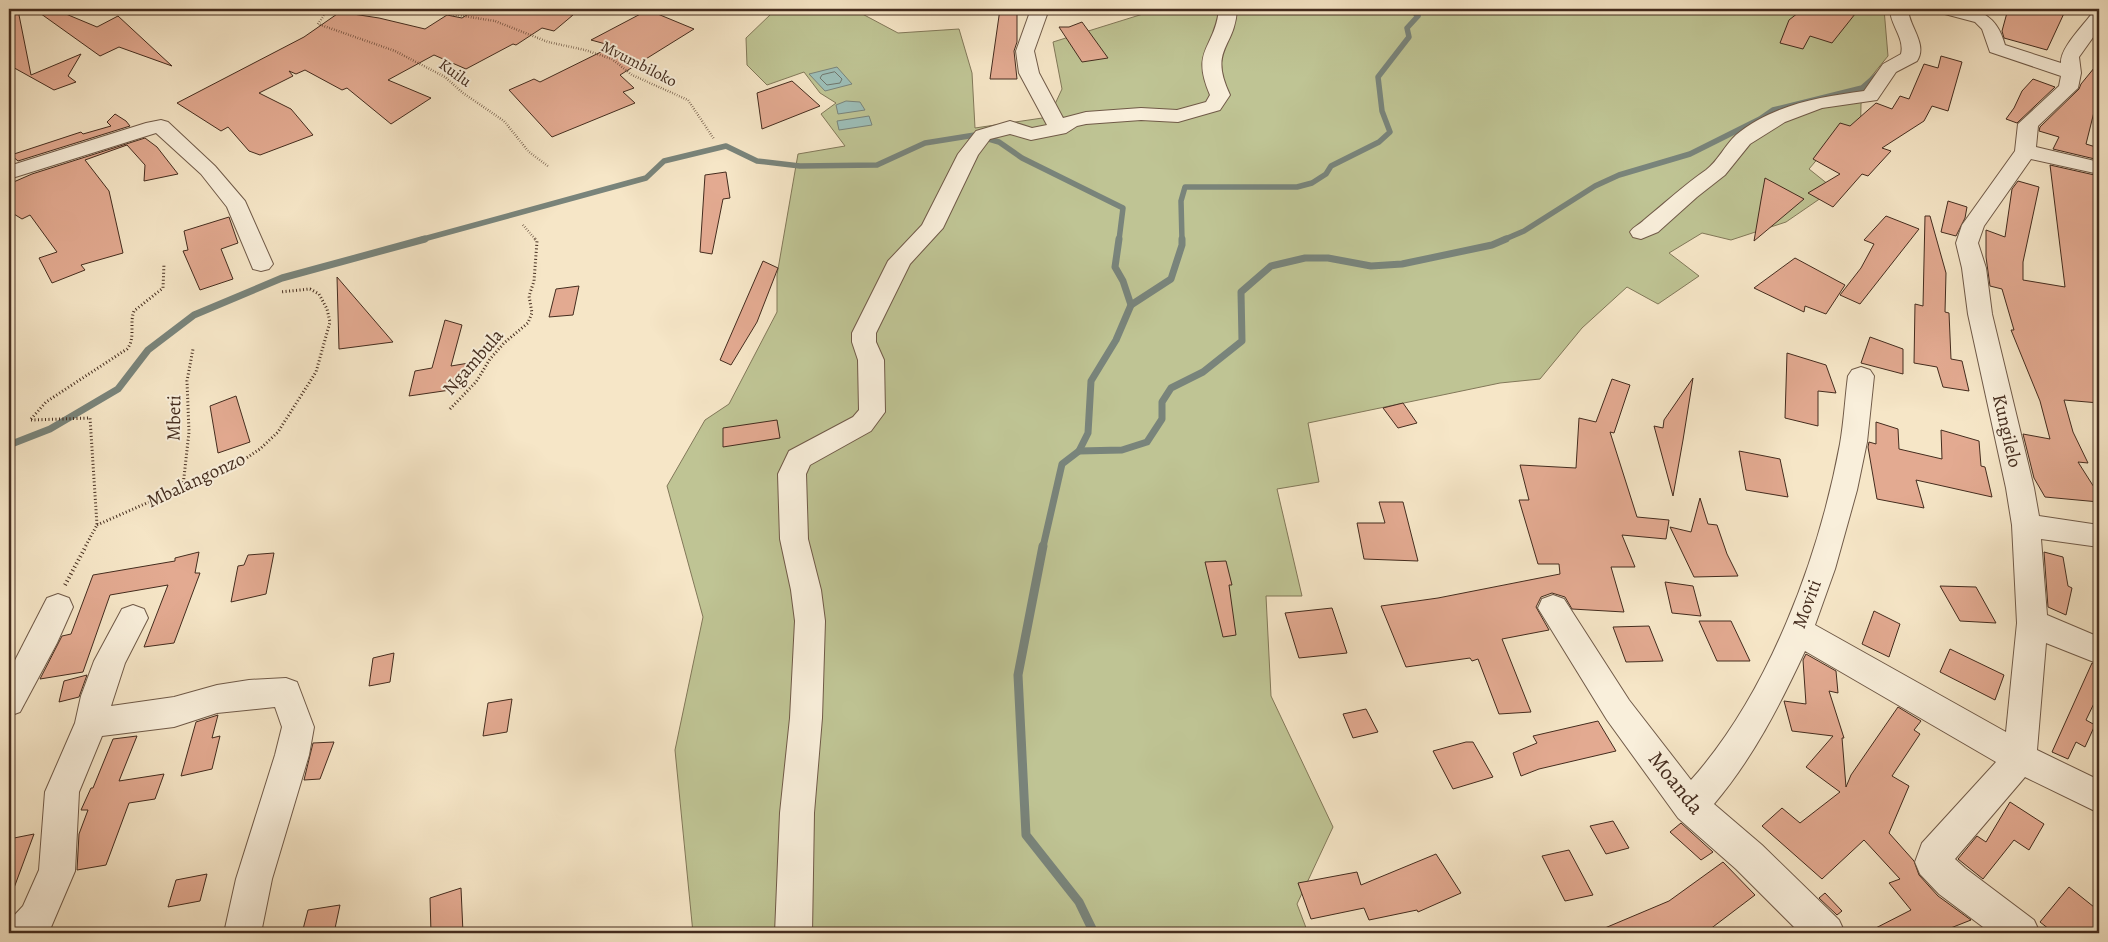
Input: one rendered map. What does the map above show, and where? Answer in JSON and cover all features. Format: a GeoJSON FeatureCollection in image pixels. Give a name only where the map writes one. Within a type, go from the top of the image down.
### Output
{"type":"FeatureCollection","features":[{"type":"Feature","properties":{"kind":"street"},"geometry":{"type":"LineString","coordinates":[[1040,9],[1025,51],[1030,73],[1058,129]]}},
{"type":"Feature","properties":{"kind":"street"},"geometry":{"type":"LineString","coordinates":[[793,933],[798,813],[806,718],[810,621],[806,590],[794,539],[792,474],[794,465],[799,458],[862,424],[872,412],[871,360],[864,342],[864,334],[900,261],[932,228],[953,182],[975,143],[982,136],[998,129],[1010,127],[1031,134],[1058,129],[1070,122],[1086,118],[1142,114],[1178,116],[1213,106],[1220,95],[1213,80],[1211,60],[1226,25],[1228,9]]}},
{"type":"Feature","properties":{"kind":"street"},"geometry":{"type":"LineString","coordinates":[[1641,232],[1650,227],[1689,192],[1718,171],[1743,140],[1778,118],[1818,103],[1870,96],[1883,79],[1886,69],[1895,61],[1910,57],[1913,49],[1911,40],[1903,30],[1898,14],[1899,9]]}},
{"type":"Feature","properties":{"kind":"street"},"geometry":{"type":"LineString","coordinates":[[1947,9],[1982,19],[1990,25],[1997,48],[2071,73]]}},
{"type":"Feature","properties":{"kind":"street","name":"Kungilelo"},"geometry":{"type":"LineString","coordinates":[[2020,758],[2032,623],[2026,524],[2020,488],[1980,314],[1974,268],[1967,243],[1972,225],[2001,188],[2025,151],[2028,124],[2068,88],[2072,51],[2099,16]]}},
{"type":"Feature","properties":{"kind":"street"},"geometry":{"type":"LineString","coordinates":[[9,174],[161,126],[208,170],[237,206],[261,264]]}},
{"type":"Feature","properties":{"kind":"street"},"geometry":{"type":"LineString","coordinates":[[2025,151],[2099,168]]}},
{"type":"Feature","properties":{"kind":"street","name":"Moviti"},"geometry":{"type":"LineString","coordinates":[[1690,806],[1733,754],[1770,689],[1798,631],[1833,529],[1852,450],[1861,376]]}},
{"type":"Feature","properties":{"kind":"street"},"geometry":{"type":"LineString","coordinates":[[2026,524],[2099,536]]}},
{"type":"Feature","properties":{"kind":"street"},"geometry":{"type":"LineString","coordinates":[[9,702],[46,634],[58,607]]}},
{"type":"Feature","properties":{"kind":"street","name":"Moanda"},"geometry":{"type":"LineString","coordinates":[[1553,608],[1618,710],[1690,806],[1749,857],[1826,933]]}},
{"type":"Feature","properties":{"kind":"street"},"geometry":{"type":"LineString","coordinates":[[23,933],[36,919],[57,871],[62,792],[91,724],[110,660],[133,618]]}},
{"type":"Feature","properties":{"kind":"street"},"geometry":{"type":"LineString","coordinates":[[2032,623],[2099,651]]}},
{"type":"Feature","properties":{"kind":"street"},"geometry":{"type":"LineString","coordinates":[[1798,631],[2020,758],[2099,797]]}},
{"type":"Feature","properties":{"kind":"street"},"geometry":{"type":"LineString","coordinates":[[91,724],[174,712],[217,699],[249,694],[286,692],[298,727],[292,756],[254,878],[243,933]]}},
{"type":"Feature","properties":{"kind":"street"},"geometry":{"type":"LineString","coordinates":[[2020,758],[1975,812],[1935,855],[1933,862],[1952,880],[2021,933]]}},
{"type":"Feature","properties":{"kind":"path","name":"Kuilu"},"geometry":{"type":"LineString","coordinates":[[328,9],[318,24],[395,51],[446,77],[463,93],[504,121],[529,152],[549,167]]}},
{"type":"Feature","properties":{"kind":"path","name":"Mvumbiloko"},"geometry":{"type":"LineString","coordinates":[[419,9],[495,21],[548,42],[585,50],[612,59],[632,74],[688,100],[714,139]]}},
{"type":"Feature","properties":{"kind":"path"},"geometry":{"type":"LineString","coordinates":[[696,9],[702,11]]}},
{"type":"Feature","properties":{"kind":"path","name":"Ngambula"},"geometry":{"type":"LineString","coordinates":[[450,409],[476,382],[490,358],[504,343],[528,323],[532,313],[529,296],[534,281],[537,241],[523,225]]}},
{"type":"Feature","properties":{"kind":"path"},"geometry":{"type":"LineString","coordinates":[[58,607],[62,591],[97,526],[90,418],[31,420],[37,410],[46,402],[127,349],[132,343],[132,316],[134,310],[151,299],[162,288],[164,264]]}},
{"type":"Feature","properties":{"kind":"path","name":"Mbalangonzo"},"geometry":{"type":"LineString","coordinates":[[97,526],[242,461],[260,449],[278,432],[316,372],[330,322],[327,309],[318,294],[310,289],[280,292]]}},
{"type":"Feature","properties":{"kind":"path","name":"Mbeti"},"geometry":{"type":"LineString","coordinates":[[182,487],[189,432],[188,381],[193,350]]}},
{"type":"Feature","properties":{"kind":"green space"},"geometry":{"type":"Polygon","coordinates":[[[785,9],[853,9],[898,33],[959,29],[972,73],[975,128],[1049,117],[1062,89],[1053,42],[1159,9],[1884,9],[1888,56],[1866,83],[1861,104],[1860,165],[1820,156],[1809,169],[1834,189],[1786,222],[1731,240],[1702,233],[1669,253],[1699,276],[1658,304],[1627,287],[1582,328],[1540,379],[1500,383],[1308,423],[1319,482],[1277,489],[1302,596],[1266,596],[1271,696],[1333,827],[1297,904],[1308,933],[693,933],[675,750],[703,617],[667,486],[705,420],[729,404],[777,312],[777,275],[798,154],[845,146],[821,114],[836,103],[820,93],[804,72],[767,85],[747,65],[746,38],[771,14],[785,9]]]}},
{"type":"Feature","properties":{"kind":"water"},"geometry":{"type":"Polygon","coordinates":[[[837,67],[852,84],[825,91],[809,74],[837,67]]]}},
{"type":"Feature","properties":{"kind":"water"},"geometry":{"type":"Polygon","coordinates":[[[846,101],[860,102],[865,110],[838,114],[836,105],[846,101]]]}},
{"type":"Feature","properties":{"kind":"water"},"geometry":{"type":"Polygon","coordinates":[[[869,116],[872,125],[839,130],[837,121],[869,116]]]}},
{"type":"Feature","properties":{"kind":"building"},"geometry":{"type":"Polygon","coordinates":[[[38,9],[54,9],[97,27],[118,16],[172,66],[119,47],[100,56],[37,11],[38,9]]]}},
{"type":"Feature","properties":{"kind":"building"},"geometry":{"type":"Polygon","coordinates":[[[476,9],[506,12],[506,9],[534,9],[573,15],[554,31],[542,28],[516,45],[513,44],[466,69],[434,55],[388,80],[431,98],[391,124],[347,88],[342,90],[305,70],[296,74],[289,71],[293,76],[259,93],[291,109],[313,135],[260,155],[249,151],[228,127],[221,131],[177,103],[304,37],[340,12],[379,18],[425,29],[447,15],[462,18],[476,9]]]}},
{"type":"Feature","properties":{"kind":"building"},"geometry":{"type":"Polygon","coordinates":[[[1000,9],[1017,9],[1017,42],[1014,51],[1017,79],[990,79],[1000,9]]]}},
{"type":"Feature","properties":{"kind":"building"},"geometry":{"type":"Polygon","coordinates":[[[1803,9],[1859,9],[1832,43],[1810,36],[1803,49],[1780,43],[1789,20],[1803,9]]]}},
{"type":"Feature","properties":{"kind":"building"},"geometry":{"type":"Polygon","coordinates":[[[2008,9],[2066,9],[2047,50],[2004,38],[2002,31],[2008,9]]]}},
{"type":"Feature","properties":{"kind":"building"},"geometry":{"type":"Polygon","coordinates":[[[18,10],[31,75],[81,54],[68,76],[76,82],[54,90],[9,65],[9,11],[18,10]]]}},
{"type":"Feature","properties":{"kind":"building"},"geometry":{"type":"Polygon","coordinates":[[[648,10],[694,29],[620,75],[634,88],[623,92],[635,103],[552,137],[509,90],[534,79],[540,82],[613,46],[591,40],[648,10]]]}},
{"type":"Feature","properties":{"kind":"building"},"geometry":{"type":"Polygon","coordinates":[[[1082,22],[1108,58],[1082,62],[1059,27],[1069,27],[1082,22]]]}},
{"type":"Feature","properties":{"kind":"building"},"geometry":{"type":"Polygon","coordinates":[[[1941,56],[1962,62],[1948,111],[1932,106],[1924,121],[1882,148],[1891,151],[1868,176],[1862,174],[1833,207],[1808,193],[1840,174],[1813,159],[1840,123],[1850,126],[1876,103],[1892,109],[1900,96],[1909,99],[1924,64],[1938,68],[1941,56]]]}},
{"type":"Feature","properties":{"kind":"building"},"geometry":{"type":"Polygon","coordinates":[[[2099,62],[2099,100],[2097,100],[2086,144],[2099,148],[2099,160],[2053,149],[2059,137],[2039,131],[2040,127],[2079,89],[2099,62]]]}},
{"type":"Feature","properties":{"kind":"building"},"geometry":{"type":"Polygon","coordinates":[[[2033,79],[2055,87],[2017,123],[2006,119],[2022,91],[2033,79]]]}},
{"type":"Feature","properties":{"kind":"building"},"geometry":{"type":"Polygon","coordinates":[[[792,81],[820,106],[762,129],[757,93],[792,81]]]}},
{"type":"Feature","properties":{"kind":"building"},"geometry":{"type":"Polygon","coordinates":[[[115,114],[130,126],[18,161],[11,155],[81,132],[83,134],[111,126],[107,122],[115,114]]]}},
{"type":"Feature","properties":{"kind":"building"},"geometry":{"type":"Polygon","coordinates":[[[145,138],[157,147],[178,174],[144,181],[145,165],[127,145],[85,160],[109,191],[123,253],[81,265],[85,270],[52,283],[39,258],[57,252],[30,215],[22,219],[9,211],[9,184],[32,174],[145,138]]]}},
{"type":"Feature","properties":{"kind":"building"},"geometry":{"type":"Polygon","coordinates":[[[2050,165],[2099,176],[2099,403],[2064,400],[2073,432],[2088,463],[2078,462],[2099,495],[2099,502],[2045,497],[2034,478],[2023,434],[2050,439],[2040,401],[2011,330],[2014,330],[2002,289],[1990,286],[1986,257],[1986,230],[2005,237],[2012,189],[2018,181],[2039,187],[2023,262],[2023,280],[2065,287],[2050,165]]]}},
{"type":"Feature","properties":{"kind":"building"},"geometry":{"type":"Polygon","coordinates":[[[726,172],[730,198],[723,199],[712,254],[700,252],[705,175],[726,172]]]}},
{"type":"Feature","properties":{"kind":"building"},"geometry":{"type":"Polygon","coordinates":[[[1765,178],[1804,199],[1754,241],[1761,200],[1765,178]]]}},
{"type":"Feature","properties":{"kind":"building"},"geometry":{"type":"Polygon","coordinates":[[[1948,201],[1967,207],[1965,218],[1956,236],[1941,232],[1948,201]]]}},
{"type":"Feature","properties":{"kind":"building"},"geometry":{"type":"Polygon","coordinates":[[[1886,216],[1919,229],[1860,304],[1840,295],[1861,268],[1874,244],[1864,240],[1886,216]]]}},
{"type":"Feature","properties":{"kind":"building"},"geometry":{"type":"Polygon","coordinates":[[[1925,216],[1930,216],[1946,273],[1945,312],[1949,313],[1951,359],[1962,361],[1969,391],[1943,387],[1937,367],[1914,363],[1915,304],[1923,306],[1925,216]]]}},
{"type":"Feature","properties":{"kind":"building"},"geometry":{"type":"Polygon","coordinates":[[[229,217],[238,243],[221,249],[233,279],[200,290],[183,251],[188,250],[184,231],[229,217]]]}},
{"type":"Feature","properties":{"kind":"building"},"geometry":{"type":"Polygon","coordinates":[[[1795,258],[1845,285],[1826,314],[1805,306],[1804,312],[1754,288],[1795,258]]]}},
{"type":"Feature","properties":{"kind":"building"},"geometry":{"type":"Polygon","coordinates":[[[763,261],[778,268],[757,322],[731,365],[720,360],[763,261]]]}},
{"type":"Feature","properties":{"kind":"building"},"geometry":{"type":"Polygon","coordinates":[[[337,277],[393,342],[339,349],[337,277]]]}},
{"type":"Feature","properties":{"kind":"building"},"geometry":{"type":"Polygon","coordinates":[[[579,286],[573,315],[549,317],[556,289],[579,286]]]}},
{"type":"Feature","properties":{"kind":"building"},"geometry":{"type":"Polygon","coordinates":[[[445,320],[462,325],[451,366],[469,363],[464,388],[409,396],[415,371],[432,368],[445,320]]]}},
{"type":"Feature","properties":{"kind":"building"},"geometry":{"type":"Polygon","coordinates":[[[1870,337],[1903,349],[1903,374],[1861,363],[1870,337]]]}},
{"type":"Feature","properties":{"kind":"building"},"geometry":{"type":"Polygon","coordinates":[[[1787,353],[1826,365],[1836,393],[1818,391],[1818,426],[1785,418],[1787,353]]]}},
{"type":"Feature","properties":{"kind":"building"},"geometry":{"type":"Polygon","coordinates":[[[1693,378],[1673,496],[1654,426],[1663,428],[1664,420],[1693,378]]]}},
{"type":"Feature","properties":{"kind":"building"},"geometry":{"type":"Polygon","coordinates":[[[1612,379],[1630,385],[1614,433],[1610,432],[1637,517],[1669,520],[1666,539],[1622,535],[1635,567],[1611,567],[1624,612],[1572,609],[1565,597],[1552,593],[1541,597],[1536,607],[1549,630],[1502,639],[1531,712],[1499,714],[1478,659],[1472,661],[1470,658],[1406,667],[1381,606],[1438,598],[1560,574],[1559,564],[1538,564],[1519,500],[1529,500],[1520,465],[1576,468],[1579,418],[1596,422],[1612,379]]]}},
{"type":"Feature","properties":{"kind":"building"},"geometry":{"type":"Polygon","coordinates":[[[236,396],[250,442],[218,453],[210,406],[236,396]]]}},
{"type":"Feature","properties":{"kind":"building"},"geometry":{"type":"Polygon","coordinates":[[[1403,403],[1417,423],[1398,428],[1383,408],[1403,403]]]}},
{"type":"Feature","properties":{"kind":"building"},"geometry":{"type":"Polygon","coordinates":[[[777,420],[780,438],[723,447],[723,428],[777,420]]]}},
{"type":"Feature","properties":{"kind":"building"},"geometry":{"type":"Polygon","coordinates":[[[1876,422],[1898,429],[1899,449],[1942,459],[1941,430],[1979,441],[1981,466],[1985,467],[1992,497],[1916,480],[1924,508],[1877,499],[1868,447],[1869,442],[1876,444],[1876,422]]]}},
{"type":"Feature","properties":{"kind":"building"},"geometry":{"type":"Polygon","coordinates":[[[1739,451],[1780,459],[1788,497],[1746,490],[1739,451]]]}},
{"type":"Feature","properties":{"kind":"building"},"geometry":{"type":"Polygon","coordinates":[[[1700,498],[1708,524],[1717,525],[1727,554],[1738,576],[1694,577],[1670,527],[1691,532],[1700,498]]]}},
{"type":"Feature","properties":{"kind":"building"},"geometry":{"type":"Polygon","coordinates":[[[1379,502],[1403,502],[1418,561],[1364,559],[1357,523],[1385,523],[1379,502]]]}},
{"type":"Feature","properties":{"kind":"building"},"geometry":{"type":"Polygon","coordinates":[[[199,552],[195,573],[200,573],[174,643],[144,647],[168,585],[110,595],[83,672],[40,679],[62,636],[71,634],[93,575],[175,561],[175,558],[199,552]]]}},
{"type":"Feature","properties":{"kind":"building"},"geometry":{"type":"Polygon","coordinates":[[[2044,552],[2063,557],[2068,586],[2072,588],[2066,615],[2048,607],[2044,552]]]}},
{"type":"Feature","properties":{"kind":"building"},"geometry":{"type":"Polygon","coordinates":[[[274,553],[266,594],[231,602],[238,566],[244,565],[248,555],[274,553]]]}},
{"type":"Feature","properties":{"kind":"building"},"geometry":{"type":"Polygon","coordinates":[[[1226,561],[1232,585],[1229,585],[1236,635],[1223,637],[1205,562],[1226,561]]]}},
{"type":"Feature","properties":{"kind":"building"},"geometry":{"type":"Polygon","coordinates":[[[1665,582],[1693,586],[1701,616],[1672,613],[1665,582]]]}},
{"type":"Feature","properties":{"kind":"building"},"geometry":{"type":"Polygon","coordinates":[[[1940,586],[1976,587],[1996,623],[1960,621],[1940,586]]]}},
{"type":"Feature","properties":{"kind":"building"},"geometry":{"type":"Polygon","coordinates":[[[1332,608],[1347,653],[1299,658],[1285,613],[1332,608]]]}},
{"type":"Feature","properties":{"kind":"building"},"geometry":{"type":"Polygon","coordinates":[[[1874,611],[1900,624],[1889,657],[1862,644],[1874,611]]]}},
{"type":"Feature","properties":{"kind":"building"},"geometry":{"type":"Polygon","coordinates":[[[1699,621],[1731,621],[1750,661],[1717,661],[1699,621]]]}},
{"type":"Feature","properties":{"kind":"building"},"geometry":{"type":"Polygon","coordinates":[[[1649,626],[1663,661],[1626,662],[1613,627],[1649,626]]]}},
{"type":"Feature","properties":{"kind":"building"},"geometry":{"type":"Polygon","coordinates":[[[1950,649],[2004,675],[1995,700],[1940,672],[1950,649]]]}},
{"type":"Feature","properties":{"kind":"building"},"geometry":{"type":"Polygon","coordinates":[[[394,653],[390,682],[369,686],[373,658],[394,653]]]}},
{"type":"Feature","properties":{"kind":"building"},"geometry":{"type":"Polygon","coordinates":[[[1806,654],[1836,671],[1838,693],[1829,691],[1844,738],[1842,738],[1846,787],[1851,775],[1898,707],[1921,721],[1914,730],[1920,734],[1892,776],[1909,786],[1889,833],[1914,861],[1919,875],[1938,896],[1971,920],[1938,933],[1866,933],[1911,910],[1889,883],[1900,879],[1864,840],[1822,879],[1762,826],[1782,808],[1800,823],[1840,792],[1806,767],[1833,736],[1792,731],[1784,701],[1806,704],[1803,660],[1806,654]]]}},
{"type":"Feature","properties":{"kind":"building"},"geometry":{"type":"Polygon","coordinates":[[[2092,663],[2099,666],[2099,693],[2086,720],[2095,725],[2085,747],[2076,742],[2068,759],[2052,752],[2092,663]]]}},
{"type":"Feature","properties":{"kind":"building"},"geometry":{"type":"Polygon","coordinates":[[[87,675],[79,697],[59,702],[64,681],[87,675]]]}},
{"type":"Feature","properties":{"kind":"building"},"geometry":{"type":"Polygon","coordinates":[[[512,699],[507,732],[483,736],[488,703],[512,699]]]}},
{"type":"Feature","properties":{"kind":"building"},"geometry":{"type":"Polygon","coordinates":[[[1366,709],[1378,732],[1353,738],[1343,714],[1366,709]]]}},
{"type":"Feature","properties":{"kind":"building"},"geometry":{"type":"Polygon","coordinates":[[[218,715],[212,738],[220,736],[212,769],[181,776],[196,722],[218,715]]]}},
{"type":"Feature","properties":{"kind":"building"},"geometry":{"type":"Polygon","coordinates":[[[1598,721],[1616,751],[1539,769],[1521,776],[1513,753],[1537,743],[1533,736],[1598,721]]]}},
{"type":"Feature","properties":{"kind":"building"},"geometry":{"type":"Polygon","coordinates":[[[137,736],[119,781],[164,774],[155,799],[129,803],[106,865],[77,870],[79,834],[88,810],[81,810],[91,788],[93,788],[113,739],[137,736]]]}},
{"type":"Feature","properties":{"kind":"building"},"geometry":{"type":"Polygon","coordinates":[[[334,742],[320,779],[304,780],[313,743],[334,742]]]}},
{"type":"Feature","properties":{"kind":"building"},"geometry":{"type":"Polygon","coordinates":[[[1466,742],[1473,742],[1493,777],[1453,789],[1433,751],[1466,742]]]}},
{"type":"Feature","properties":{"kind":"building"},"geometry":{"type":"Polygon","coordinates":[[[2010,802],[2044,824],[2029,850],[2014,840],[1983,879],[1958,859],[1977,836],[1986,842],[2010,802]]]}},
{"type":"Feature","properties":{"kind":"building"},"geometry":{"type":"Polygon","coordinates":[[[1613,821],[1629,848],[1606,854],[1590,826],[1613,821]]]}},
{"type":"Feature","properties":{"kind":"building"},"geometry":{"type":"Polygon","coordinates":[[[1681,823],[1713,852],[1701,860],[1670,832],[1681,823]]]}},
{"type":"Feature","properties":{"kind":"building"},"geometry":{"type":"Polygon","coordinates":[[[34,834],[11,896],[9,895],[9,839],[34,834]]]}},
{"type":"Feature","properties":{"kind":"building"},"geometry":{"type":"Polygon","coordinates":[[[1569,850],[1593,895],[1565,901],[1542,856],[1569,850]]]}},
{"type":"Feature","properties":{"kind":"building"},"geometry":{"type":"Polygon","coordinates":[[[1436,854],[1461,893],[1418,912],[1417,910],[1369,920],[1364,908],[1311,919],[1298,883],[1357,872],[1361,885],[1436,854]]]}},
{"type":"Feature","properties":{"kind":"building"},"geometry":{"type":"Polygon","coordinates":[[[1723,862],[1755,895],[1705,933],[1593,933],[1669,901],[1723,862]]]}},
{"type":"Feature","properties":{"kind":"building"},"geometry":{"type":"Polygon","coordinates":[[[207,874],[200,901],[168,907],[176,880],[207,874]]]}},
{"type":"Feature","properties":{"kind":"building"},"geometry":{"type":"Polygon","coordinates":[[[2069,887],[2099,911],[2099,933],[2054,933],[2040,922],[2069,887]]]}},
{"type":"Feature","properties":{"kind":"building"},"geometry":{"type":"Polygon","coordinates":[[[461,888],[463,933],[431,933],[430,898],[461,888]]]}},
{"type":"Feature","properties":{"kind":"building"},"geometry":{"type":"Polygon","coordinates":[[[1825,893],[1842,911],[1837,915],[1819,898],[1825,893]]]}},
{"type":"Feature","properties":{"kind":"building"},"geometry":{"type":"Polygon","coordinates":[[[340,905],[334,933],[302,933],[308,910],[340,905]]]}},
{"type":"Feature","properties":{"kind":"waterway"},"geometry":{"type":"LineString","coordinates":[[1182,240],[1181,201],[1185,187],[1297,187],[1312,183],[1326,174],[1331,166],[1379,142],[1390,132],[1382,111],[1378,77],[1409,37],[1407,28],[1418,16],[1411,9]]}},
{"type":"Feature","properties":{"kind":"waterway"},"geometry":{"type":"LineString","coordinates":[[1503,240],[1524,231],[1595,186],[1619,175],[1690,154],[1760,119],[1773,110],[1862,88],[1878,74]]}},
{"type":"Feature","properties":{"kind":"waterway"},"geometry":{"type":"LineString","coordinates":[[420,240],[646,178],[664,161],[726,146],[757,161],[800,166],[877,165],[925,143],[975,135],[999,142],[1022,158],[1123,208],[1119,240]]}},
{"type":"Feature","properties":{"kind":"waterway"},"geometry":{"type":"LineString","coordinates":[[9,445],[50,429],[118,389],[148,350],[194,315],[282,278],[425,239]]}},
{"type":"Feature","properties":{"kind":"waterway"},"geometry":{"type":"LineString","coordinates":[[1119,239],[1115,267],[1123,281],[1131,305]]}},
{"type":"Feature","properties":{"kind":"waterway"},"geometry":{"type":"LineString","coordinates":[[1079,451],[1122,450],[1147,442],[1162,419],[1162,402],[1171,388],[1203,372],[1242,341],[1241,292],[1271,266],[1305,258],[1328,258],[1371,266],[1402,264],[1492,245],[1506,239]]}},
{"type":"Feature","properties":{"kind":"waterway"},"geometry":{"type":"LineString","coordinates":[[1131,305],[1171,279],[1182,240]]}},
{"type":"Feature","properties":{"kind":"waterway"},"geometry":{"type":"LineString","coordinates":[[1079,451],[1088,433],[1091,381],[1116,340],[1131,305]]}},
{"type":"Feature","properties":{"kind":"waterway"},"geometry":{"type":"LineString","coordinates":[[1043,547],[1062,464],[1079,451]]}},
{"type":"Feature","properties":{"kind":"waterway"},"geometry":{"type":"LineString","coordinates":[[1043,546],[1018,675],[1026,835],[1079,902],[1094,933]]}}]}
